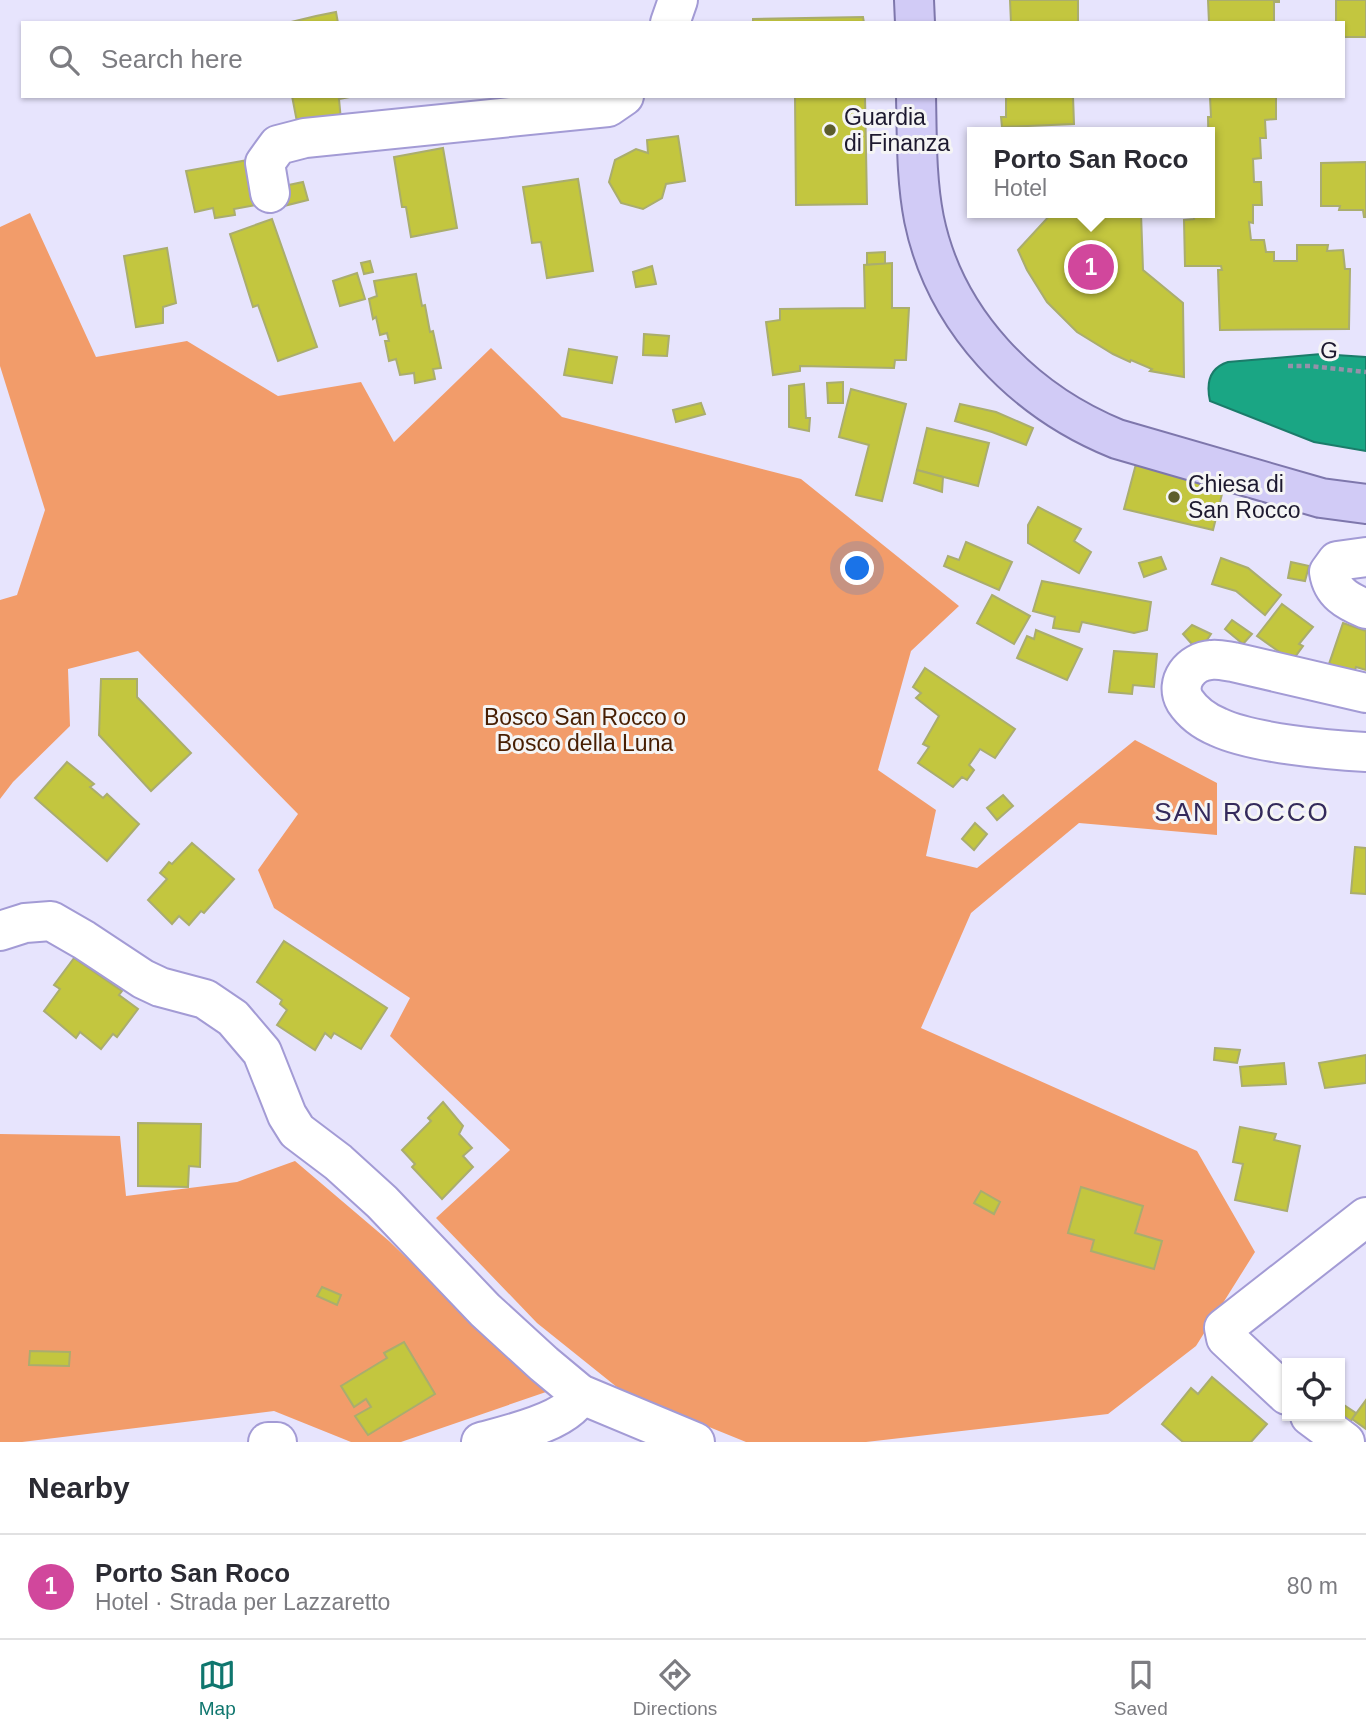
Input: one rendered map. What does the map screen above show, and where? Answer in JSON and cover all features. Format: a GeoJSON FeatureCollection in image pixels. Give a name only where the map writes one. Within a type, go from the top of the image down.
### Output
{"type":"FeatureCollection","features":[{"type":"Feature","properties":{"kind":"main road"},"geometry":{"type":"LineString","coordinates":[[914,0],[915,21]]}},
{"type":"Feature","properties":{"kind":"main road"},"geometry":{"type":"LineString","coordinates":[[916,98],[919,191],[935,254],[957,303],[978,335],[1018,379],[1063,413],[1087,427],[1117,439],[1321,498],[1366,504]]}},
{"type":"Feature","properties":{"kind":"street"},"geometry":{"type":"LineString","coordinates":[[671,21],[678,0]]}},
{"type":"Feature","properties":{"kind":"street"},"geometry":{"type":"LineString","coordinates":[[270,193],[265,163],[278,145],[305,138],[608,107],[621,98]]}},
{"type":"Feature","properties":{"kind":"street"},"geometry":{"type":"LineString","coordinates":[[1366,557],[1337,561],[1329,572],[1331,585],[1347,600],[1366,609]]}},
{"type":"Feature","properties":{"kind":"street"},"geometry":{"type":"LineString","coordinates":[[1366,693],[1233,662],[1211,660],[1189,669],[1181,690],[1195,713],[1227,731],[1304,745],[1366,752]]}},
{"type":"Feature","properties":{"kind":"street"},"geometry":{"type":"LineString","coordinates":[[0,931],[25,923],[51,921],[143,979],[160,987],[205,999],[233,1018],[262,1052],[287,1115],[297,1131],[382,1202],[485,1310],[580,1394],[695,1442]]}},
{"type":"Feature","properties":{"kind":"street"},"geometry":{"type":"LineString","coordinates":[[1282,1390],[1226,1338],[1224,1328],[1366,1217]]}},
{"type":"Feature","properties":{"kind":"street"},"geometry":{"type":"LineString","coordinates":[[481,1442],[547,1423],[578,1401],[580,1394]]}},
{"type":"Feature","properties":{"kind":"street"},"geometry":{"type":"LineString","coordinates":[[1317,1421],[1345,1442]]}},
{"type":"Feature","properties":{"kind":"street"},"geometry":{"type":"LineString","coordinates":[[268,1442],[277,1442]]}},
{"type":"Feature","properties":{"kind":"path","name":"G"},"geometry":{"type":"LineString","coordinates":[[1288,366],[1366,372]]}},
{"type":"Feature","properties":{"kind":"green space","name":"Bosco San Rocco o Bosco della Luna"},"geometry":{"type":"Polygon","coordinates":[[[30,213],[96,357],[187,341],[278,396],[361,382],[394,442],[491,348],[562,417],[801,479],[959,606],[911,651],[878,770],[936,810],[926,856],[977,868],[1135,740],[1217,783],[1217,835],[1079,823],[971,913],[921,1028],[1197,1151],[1255,1252],[1196,1346],[1108,1414],[866,1442],[746,1442],[623,1392],[537,1323],[436,1218],[510,1150],[390,1036],[410,998],[274,908],[258,870],[298,814],[138,651],[68,669],[70,726],[13,782],[0,799],[0,600],[17,595],[45,510],[0,366],[0,227],[30,213]]]}},
{"type":"Feature","properties":{"kind":"green space"},"geometry":{"type":"Polygon","coordinates":[[[0,1134],[120,1136],[126,1196],[237,1182],[295,1161],[389,1241],[546,1392],[401,1442],[351,1442],[274,1411],[22,1442],[0,1442],[0,1134]]]}},
{"type":"Feature","properties":{"kind":"shaded area"},"geometry":{"type":"Polygon","coordinates":[[[1321,354],[1366,357],[1366,451],[1314,442],[1210,401],[1210,377],[1217,368],[1228,362],[1321,354]]]}},
{"type":"Feature","properties":{"kind":"building"},"geometry":{"type":"Polygon","coordinates":[[[1010,0],[1078,0],[1078,21],[1011,21],[1010,0]]]}},
{"type":"Feature","properties":{"kind":"building"},"geometry":{"type":"Polygon","coordinates":[[[1208,0],[1279,0],[1274,2],[1274,21],[1209,21],[1208,0]]]}},
{"type":"Feature","properties":{"kind":"building"},"geometry":{"type":"Polygon","coordinates":[[[1336,0],[1366,0],[1366,37],[1345,37],[1345,21],[1336,21],[1336,0]]]}},
{"type":"Feature","properties":{"kind":"building"},"geometry":{"type":"Polygon","coordinates":[[[336,12],[338,21],[295,21],[336,12]]]}},
{"type":"Feature","properties":{"kind":"building"},"geometry":{"type":"Polygon","coordinates":[[[863,17],[864,21],[753,21],[863,17]]]}},
{"type":"Feature","properties":{"kind":"building"},"geometry":{"type":"Polygon","coordinates":[[[292,98],[344,98],[339,99],[341,120],[297,122],[292,98]]]}},
{"type":"Feature","properties":{"kind":"building","name":"Guardia di Finanza"},"geometry":{"type":"Polygon","coordinates":[[[795,98],[865,98],[867,204],[796,205],[795,98]]]}},
{"type":"Feature","properties":{"kind":"building"},"geometry":{"type":"Polygon","coordinates":[[[1006,98],[1073,98],[1074,124],[1002,127],[1001,117],[1006,117],[1006,98]]]}},
{"type":"Feature","properties":{"kind":"building"},"geometry":{"type":"Polygon","coordinates":[[[1210,98],[1276,98],[1276,119],[1265,120],[1266,138],[1260,138],[1261,158],[1253,159],[1254,182],[1261,182],[1262,205],[1253,205],[1253,223],[1249,222],[1251,240],[1264,240],[1266,252],[1274,252],[1274,261],[1297,261],[1297,245],[1328,245],[1327,251],[1343,250],[1345,269],[1350,269],[1349,329],[1220,330],[1218,270],[1222,270],[1221,266],[1185,266],[1184,220],[1215,218],[1215,127],[1208,127],[1208,117],[1211,117],[1210,98]]]}},
{"type":"Feature","properties":{"kind":"building"},"geometry":{"type":"Polygon","coordinates":[[[678,136],[685,181],[666,184],[662,198],[643,209],[621,203],[609,182],[615,160],[636,149],[648,153],[647,140],[678,136]]]}},
{"type":"Feature","properties":{"kind":"building"},"geometry":{"type":"Polygon","coordinates":[[[443,148],[457,228],[411,237],[406,207],[402,207],[394,157],[443,148]]]}},
{"type":"Feature","properties":{"kind":"building"},"geometry":{"type":"Polygon","coordinates":[[[248,160],[256,205],[234,209],[235,215],[215,218],[213,208],[195,212],[186,171],[248,160]]]}},
{"type":"Feature","properties":{"kind":"building"},"geometry":{"type":"Polygon","coordinates":[[[1366,162],[1366,217],[1363,210],[1339,210],[1340,206],[1321,206],[1321,163],[1366,162]]]}},
{"type":"Feature","properties":{"kind":"building"},"geometry":{"type":"Polygon","coordinates":[[[578,179],[593,271],[547,278],[541,242],[532,243],[523,187],[578,179]]]}},
{"type":"Feature","properties":{"kind":"building"},"geometry":{"type":"Polygon","coordinates":[[[303,182],[308,200],[284,206],[279,187],[303,182]]]}},
{"type":"Feature","properties":{"kind":"building"},"geometry":{"type":"Polygon","coordinates":[[[1047,218],[1141,218],[1143,270],[1183,303],[1184,377],[1150,371],[1152,369],[1113,354],[1077,332],[1047,302],[1018,250],[1047,218]]]}},
{"type":"Feature","properties":{"kind":"building"},"geometry":{"type":"Polygon","coordinates":[[[272,219],[317,347],[278,361],[258,305],[253,307],[230,234],[272,219]]]}},
{"type":"Feature","properties":{"kind":"building"},"geometry":{"type":"Polygon","coordinates":[[[167,248],[176,303],[163,307],[163,323],[136,327],[124,256],[167,248]]]}},
{"type":"Feature","properties":{"kind":"building"},"geometry":{"type":"Polygon","coordinates":[[[885,252],[885,264],[867,265],[867,253],[885,252]]]}},
{"type":"Feature","properties":{"kind":"building"},"geometry":{"type":"Polygon","coordinates":[[[370,261],[373,272],[364,274],[361,263],[370,261]]]}},
{"type":"Feature","properties":{"kind":"building"},"geometry":{"type":"Polygon","coordinates":[[[892,263],[892,308],[909,308],[906,360],[895,360],[894,368],[800,366],[800,371],[773,375],[766,322],[780,320],[780,309],[865,308],[864,265],[892,263]]]}},
{"type":"Feature","properties":{"kind":"building"},"geometry":{"type":"Polygon","coordinates":[[[652,266],[656,284],[636,287],[633,272],[652,266]]]}},
{"type":"Feature","properties":{"kind":"building"},"geometry":{"type":"Polygon","coordinates":[[[357,273],[365,299],[340,306],[333,281],[357,273]]]}},
{"type":"Feature","properties":{"kind":"building"},"geometry":{"type":"Polygon","coordinates":[[[416,274],[422,306],[425,305],[430,332],[433,331],[441,368],[433,369],[435,379],[415,383],[414,373],[400,375],[396,359],[389,361],[385,341],[389,341],[387,333],[380,335],[369,299],[377,296],[374,281],[416,274]]]}},
{"type":"Feature","properties":{"kind":"building"},"geometry":{"type":"Polygon","coordinates":[[[644,334],[669,336],[667,356],[643,355],[644,334]]]}},
{"type":"Feature","properties":{"kind":"building"},"geometry":{"type":"Polygon","coordinates":[[[569,349],[617,357],[612,383],[564,375],[569,349]]]}},
{"type":"Feature","properties":{"kind":"building"},"geometry":{"type":"Polygon","coordinates":[[[843,382],[843,403],[828,403],[827,383],[843,382]]]}},
{"type":"Feature","properties":{"kind":"building"},"geometry":{"type":"Polygon","coordinates":[[[804,384],[806,418],[810,418],[809,431],[789,427],[789,386],[804,384]]]}},
{"type":"Feature","properties":{"kind":"building"},"geometry":{"type":"Polygon","coordinates":[[[851,389],[906,404],[882,501],[856,495],[869,445],[839,437],[851,389]]]}},
{"type":"Feature","properties":{"kind":"building"},"geometry":{"type":"Polygon","coordinates":[[[701,403],[705,414],[676,422],[673,410],[701,403]]]}},
{"type":"Feature","properties":{"kind":"building"},"geometry":{"type":"Polygon","coordinates":[[[960,404],[996,412],[1033,428],[1026,445],[955,421],[960,404]]]}},
{"type":"Feature","properties":{"kind":"building"},"geometry":{"type":"Polygon","coordinates":[[[927,428],[989,443],[978,486],[917,470],[927,428]]]}},
{"type":"Feature","properties":{"kind":"building","name":"Chiesa di San Rocco"},"geometry":{"type":"Polygon","coordinates":[[[1136,464],[1224,486],[1213,530],[1124,509],[1136,464]]]}},
{"type":"Feature","properties":{"kind":"building"},"geometry":{"type":"Polygon","coordinates":[[[917,470],[943,477],[942,492],[914,483],[917,470]]]}},
{"type":"Feature","properties":{"kind":"building"},"geometry":{"type":"Polygon","coordinates":[[[1038,507],[1081,529],[1074,541],[1091,552],[1079,573],[1028,543],[1028,525],[1038,507]]]}},
{"type":"Feature","properties":{"kind":"building"},"geometry":{"type":"Polygon","coordinates":[[[966,542],[1012,562],[999,590],[944,566],[948,556],[959,560],[966,542]]]}},
{"type":"Feature","properties":{"kind":"building"},"geometry":{"type":"Polygon","coordinates":[[[1161,557],[1166,569],[1144,577],[1139,563],[1161,557]]]}},
{"type":"Feature","properties":{"kind":"building"},"geometry":{"type":"Polygon","coordinates":[[[1221,558],[1248,568],[1281,595],[1265,615],[1236,591],[1212,584],[1221,558]]]}},
{"type":"Feature","properties":{"kind":"building"},"geometry":{"type":"Polygon","coordinates":[[[1291,562],[1309,566],[1305,581],[1288,578],[1291,562]]]}},
{"type":"Feature","properties":{"kind":"building"},"geometry":{"type":"Polygon","coordinates":[[[1042,581],[1151,602],[1147,630],[1134,633],[1082,622],[1079,632],[1053,628],[1055,617],[1033,611],[1042,581]]]}},
{"type":"Feature","properties":{"kind":"building"},"geometry":{"type":"Polygon","coordinates":[[[992,595],[1030,616],[1014,644],[977,623],[992,595]]]}},
{"type":"Feature","properties":{"kind":"building"},"geometry":{"type":"Polygon","coordinates":[[[1282,604],[1313,627],[1299,644],[1303,646],[1292,661],[1257,636],[1282,604]]]}},
{"type":"Feature","properties":{"kind":"building"},"geometry":{"type":"Polygon","coordinates":[[[1232,620],[1252,634],[1243,644],[1225,629],[1232,620]]]}},
{"type":"Feature","properties":{"kind":"building"},"geometry":{"type":"Polygon","coordinates":[[[1343,623],[1366,631],[1366,670],[1356,667],[1354,673],[1329,664],[1343,623]]]}},
{"type":"Feature","properties":{"kind":"building"},"geometry":{"type":"Polygon","coordinates":[[[1192,625],[1211,634],[1199,652],[1183,634],[1192,625]]]}},
{"type":"Feature","properties":{"kind":"building"},"geometry":{"type":"Polygon","coordinates":[[[1036,630],[1082,649],[1067,680],[1017,658],[1027,636],[1034,639],[1036,630]]]}},
{"type":"Feature","properties":{"kind":"building"},"geometry":{"type":"Polygon","coordinates":[[[1114,651],[1157,654],[1154,687],[1133,685],[1132,694],[1109,692],[1114,651]]]}},
{"type":"Feature","properties":{"kind":"building"},"geometry":{"type":"Polygon","coordinates":[[[925,668],[1015,729],[995,758],[980,749],[969,765],[974,770],[967,780],[962,777],[953,787],[918,763],[929,747],[923,744],[939,716],[916,698],[921,693],[913,687],[925,668]]]}},
{"type":"Feature","properties":{"kind":"building"},"geometry":{"type":"Polygon","coordinates":[[[101,679],[137,679],[137,697],[191,753],[151,791],[99,735],[101,679]]]}},
{"type":"Feature","properties":{"kind":"building"},"geometry":{"type":"Polygon","coordinates":[[[67,762],[94,784],[90,787],[103,798],[107,794],[139,824],[107,861],[35,798],[67,762]]]}},
{"type":"Feature","properties":{"kind":"building"},"geometry":{"type":"Polygon","coordinates":[[[1003,795],[1013,806],[997,820],[987,808],[1003,795]]]}},
{"type":"Feature","properties":{"kind":"building"},"geometry":{"type":"Polygon","coordinates":[[[975,823],[987,834],[974,850],[962,839],[975,823]]]}},
{"type":"Feature","properties":{"kind":"building"},"geometry":{"type":"Polygon","coordinates":[[[192,843],[234,879],[204,913],[201,911],[189,925],[179,916],[172,924],[148,900],[167,879],[160,873],[192,843]]]}},
{"type":"Feature","properties":{"kind":"building"},"geometry":{"type":"Polygon","coordinates":[[[1355,847],[1366,848],[1366,894],[1351,893],[1355,847]]]}},
{"type":"Feature","properties":{"kind":"building"},"geometry":{"type":"Polygon","coordinates":[[[284,941],[387,1008],[361,1049],[334,1033],[331,1038],[325,1033],[315,1050],[277,1025],[287,1010],[280,1004],[282,1000],[257,982],[284,941]]]}},
{"type":"Feature","properties":{"kind":"building"},"geometry":{"type":"Polygon","coordinates":[[[74,958],[122,991],[119,995],[138,1009],[117,1037],[113,1034],[101,1049],[80,1032],[76,1038],[44,1011],[60,989],[54,985],[74,958]]]}},
{"type":"Feature","properties":{"kind":"building"},"geometry":{"type":"Polygon","coordinates":[[[1215,1048],[1240,1050],[1237,1063],[1214,1060],[1215,1048]]]}},
{"type":"Feature","properties":{"kind":"building"},"geometry":{"type":"Polygon","coordinates":[[[1366,1055],[1366,1083],[1325,1088],[1319,1063],[1366,1055]]]}},
{"type":"Feature","properties":{"kind":"building"},"geometry":{"type":"Polygon","coordinates":[[[1284,1063],[1286,1084],[1242,1086],[1240,1067],[1284,1063]]]}},
{"type":"Feature","properties":{"kind":"building"},"geometry":{"type":"Polygon","coordinates":[[[443,1102],[463,1126],[459,1134],[472,1148],[463,1156],[473,1167],[442,1199],[412,1167],[415,1164],[402,1150],[431,1121],[428,1118],[443,1102]]]}},
{"type":"Feature","properties":{"kind":"building"},"geometry":{"type":"Polygon","coordinates":[[[138,1123],[201,1124],[200,1167],[189,1166],[188,1187],[138,1186],[138,1123]]]}},
{"type":"Feature","properties":{"kind":"building"},"geometry":{"type":"Polygon","coordinates":[[[1240,1127],[1276,1134],[1274,1140],[1300,1146],[1287,1211],[1235,1200],[1243,1164],[1233,1162],[1240,1127]]]}},
{"type":"Feature","properties":{"kind":"building"},"geometry":{"type":"Polygon","coordinates":[[[1081,1187],[1143,1206],[1135,1233],[1162,1241],[1154,1269],[1091,1251],[1094,1240],[1068,1233],[1081,1187]]]}},
{"type":"Feature","properties":{"kind":"building"},"geometry":{"type":"Polygon","coordinates":[[[981,1191],[1000,1202],[994,1214],[974,1203],[981,1191]]]}},
{"type":"Feature","properties":{"kind":"building"},"geometry":{"type":"Polygon","coordinates":[[[322,1287],[341,1295],[337,1305],[317,1296],[322,1287]]]}},
{"type":"Feature","properties":{"kind":"building"},"geometry":{"type":"Polygon","coordinates":[[[404,1342],[435,1394],[368,1435],[355,1416],[371,1407],[366,1399],[354,1407],[341,1386],[387,1358],[384,1353],[404,1342]]]}},
{"type":"Feature","properties":{"kind":"building"},"geometry":{"type":"Polygon","coordinates":[[[30,1351],[70,1352],[69,1366],[29,1365],[30,1351]]]}},
{"type":"Feature","properties":{"kind":"building"},"geometry":{"type":"Polygon","coordinates":[[[1212,1377],[1267,1424],[1251,1442],[1183,1442],[1162,1424],[1191,1388],[1198,1394],[1212,1377]]]}},
{"type":"Feature","properties":{"kind":"building"},"geometry":{"type":"Polygon","coordinates":[[[1366,1400],[1366,1429],[1352,1419],[1366,1400]]]}},
{"type":"Feature","properties":{"kind":"building"},"geometry":{"type":"Polygon","coordinates":[[[1345,1406],[1356,1413],[1350,1422],[1345,1418],[1345,1406]]]}},
{"type":"Feature","properties":{"kind":"place","name":"Guardia di Finanza"},"geometry":{"type":"Point","coordinates":[830,130]}},
{"type":"Feature","properties":{"kind":"place","name":"Porto San Roco"},"geometry":{"type":"Point","coordinates":[1091,267]}},
{"type":"Feature","properties":{"kind":"place","name":"Chiesa di San Rocco"},"geometry":{"type":"Point","coordinates":[1174,497]}},
{"type":"Feature","properties":{"kind":"district","name":"SAN ROCCO"},"geometry":{"type":"Point","coordinates":[1242,812]}}]}
